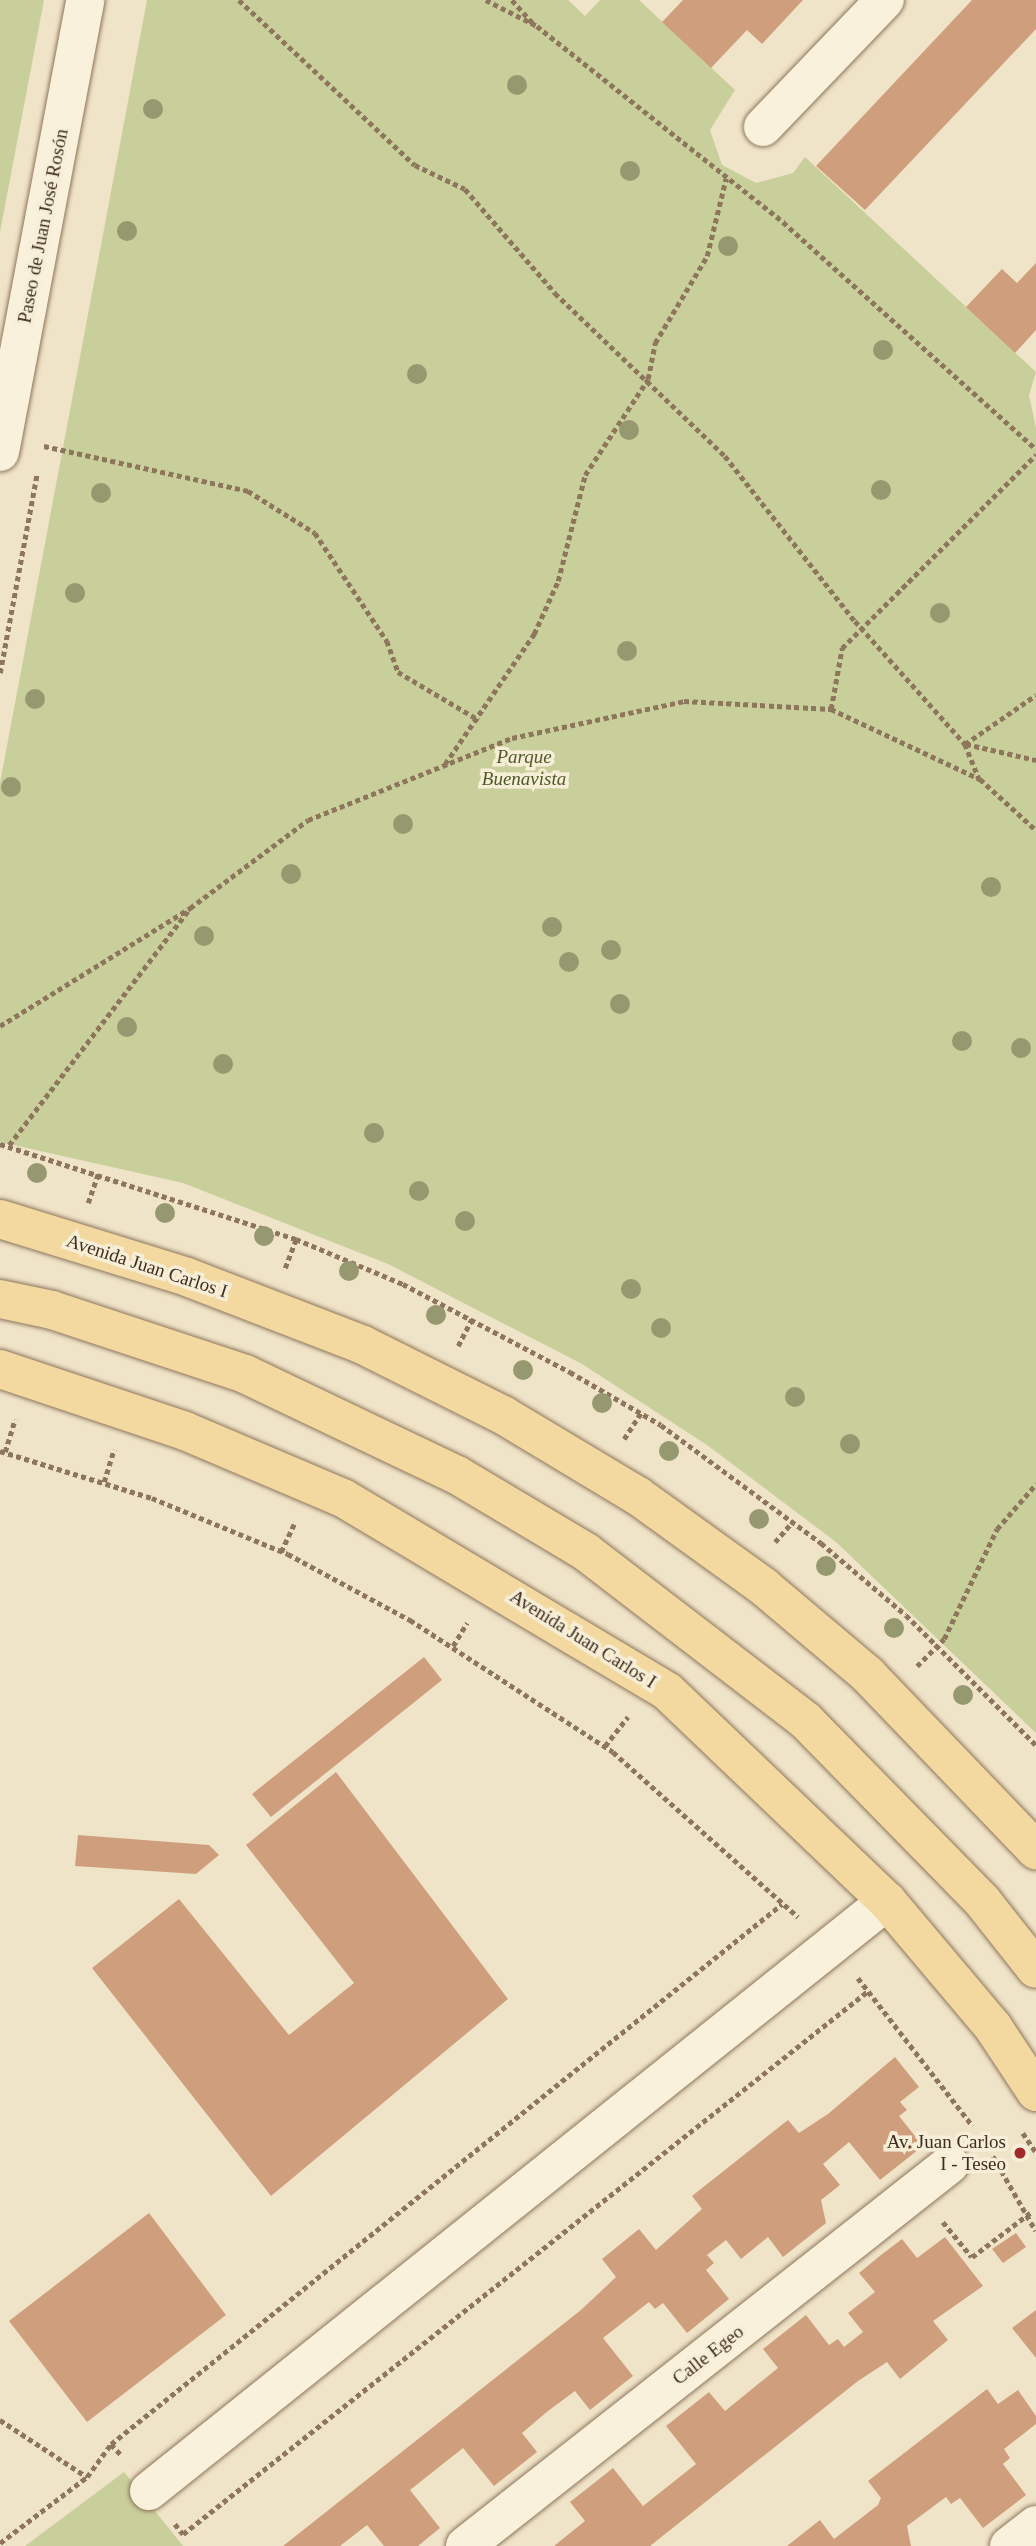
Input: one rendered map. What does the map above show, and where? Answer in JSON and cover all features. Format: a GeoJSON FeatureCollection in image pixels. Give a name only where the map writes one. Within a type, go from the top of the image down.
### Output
{"type":"FeatureCollection","features":[{"type":"Feature","properties":{"kind":"main road","name":"Avenida Juan Carlos I"},"geometry":{"type":"LineString","coordinates":[[0,1219],[187,1277],[363,1345],[503,1415],[638,1496],[764,1587],[868,1675],[1036,1850]]}},
{"type":"Feature","properties":{"kind":"main road"},"geometry":{"type":"LineString","coordinates":[[0,1300],[52,1310],[245,1374],[457,1475],[586,1552],[806,1721],[983,1902],[1036,1969]]}},
{"type":"Feature","properties":{"kind":"main road","name":"Avenida Juan Carlos I"},"geometry":{"type":"LineString","coordinates":[[0,1369],[185,1431],[343,1498],[534,1608],[668,1692],[796,1808],[887,1901],[993,2027],[1036,2092]]}},
{"type":"Feature","properties":{"kind":"street","name":"Paseo de Juan José Rosón"},"geometry":{"type":"LineString","coordinates":[[0,452],[85,0]]}},
{"type":"Feature","properties":{"kind":"street"},"geometry":{"type":"LineString","coordinates":[[763,127],[885,0]]}},
{"type":"Feature","properties":{"kind":"street"},"geometry":{"type":"LineString","coordinates":[[149,2491],[887,1901]]}},
{"type":"Feature","properties":{"kind":"street","name":"Calle Egeo"},"geometry":{"type":"LineString","coordinates":[[465,2546],[950,2164]]}},
{"type":"Feature","properties":{"kind":"street"},"geometry":{"type":"LineString","coordinates":[[1009,2546],[1036,2525]]}},
{"type":"Feature","properties":{"kind":"path"},"geometry":{"type":"LineString","coordinates":[[239,0],[415,165],[466,189],[555,293],[648,379],[725,456],[861,628],[965,744],[980,779]]}},
{"type":"Feature","properties":{"kind":"path"},"geometry":{"type":"LineString","coordinates":[[486,0],[537,26]]}},
{"type":"Feature","properties":{"kind":"path"},"geometry":{"type":"LineString","coordinates":[[512,0],[537,26],[726,178],[1036,449]]}},
{"type":"Feature","properties":{"kind":"path"},"geometry":{"type":"LineString","coordinates":[[444,764],[479,720],[534,634],[558,582],[585,475],[648,379],[655,343],[707,256],[726,178]]}},
{"type":"Feature","properties":{"kind":"path"},"geometry":{"type":"LineString","coordinates":[[43,446],[248,491],[315,533],[387,640],[398,672],[479,720]]}},
{"type":"Feature","properties":{"kind":"path"},"geometry":{"type":"LineString","coordinates":[[831,709],[842,648],[1036,455]]}},
{"type":"Feature","properties":{"kind":"path"},"geometry":{"type":"LineString","coordinates":[[965,744],[1036,695]]}},
{"type":"Feature","properties":{"kind":"path"},"geometry":{"type":"LineString","coordinates":[[0,1026],[190,908],[308,820],[512,737],[684,701],[831,709],[980,779],[1036,831]]}},
{"type":"Feature","properties":{"kind":"path"},"geometry":{"type":"LineString","coordinates":[[965,744],[1036,760]]}},
{"type":"Feature","properties":{"kind":"path"},"geometry":{"type":"LineString","coordinates":[[9,1145],[190,908]]}},
{"type":"Feature","properties":{"kind":"path"},"geometry":{"type":"LineString","coordinates":[[282,1277],[296,1240]]}},
{"type":"Feature","properties":{"kind":"path"},"geometry":{"type":"LineString","coordinates":[[454,1355],[472,1318]]}},
{"type":"Feature","properties":{"kind":"path"},"geometry":{"type":"LineString","coordinates":[[9,1410],[18,1413]]}},
{"type":"Feature","properties":{"kind":"path"},"geometry":{"type":"LineString","coordinates":[[618,1446],[641,1413]]}},
{"type":"Feature","properties":{"kind":"path"},"geometry":{"type":"LineString","coordinates":[[104,1439],[128,1447]]}},
{"type":"Feature","properties":{"kind":"path"},"geometry":{"type":"LineString","coordinates":[[104,1482],[117,1443]]}},
{"type":"Feature","properties":{"kind":"path"},"geometry":{"type":"LineString","coordinates":[[0,1451],[104,1482],[281,1552],[453,1646],[605,1746],[832,1947],[978,2135]]}},
{"type":"Feature","properties":{"kind":"path"},"geometry":{"type":"LineString","coordinates":[[910,1673],[944,1639],[997,1529],[1036,1485]]}},
{"type":"Feature","properties":{"kind":"path"},"geometry":{"type":"LineString","coordinates":[[289,1513],[309,1522]]}},
{"type":"Feature","properties":{"kind":"path"},"geometry":{"type":"LineString","coordinates":[[281,1552],[298,1517]]}},
{"type":"Feature","properties":{"kind":"path"},"geometry":{"type":"LineString","coordinates":[[767,1552],[793,1521]]}},
{"type":"Feature","properties":{"kind":"path"},"geometry":{"type":"LineString","coordinates":[[453,1646],[475,1610]]}},
{"type":"Feature","properties":{"kind":"path"},"geometry":{"type":"LineString","coordinates":[[619,1709],[640,1725]]}},
{"type":"Feature","properties":{"kind":"path"},"geometry":{"type":"LineString","coordinates":[[605,1746],[629,1717]]}},
{"type":"Feature","properties":{"kind":"path"},"geometry":{"type":"LineString","coordinates":[[0,2543],[87,2477],[111,2444],[782,1905]]}},
{"type":"Feature","properties":{"kind":"path"},"geometry":{"type":"LineString","coordinates":[[111,2444],[183,2534],[868,1991]]}},
{"type":"Feature","properties":{"kind":"path"},"geometry":{"type":"LineString","coordinates":[[1021,2130],[1036,2152]]}},
{"type":"Feature","properties":{"kind":"path"},"geometry":{"type":"LineString","coordinates":[[986,2146],[1030,2213],[1036,2231]]}},
{"type":"Feature","properties":{"kind":"path"},"geometry":{"type":"LineString","coordinates":[[917,2190],[972,2257],[1030,2213]]}},
{"type":"Feature","properties":{"kind":"path"},"geometry":{"type":"LineString","coordinates":[[0,2420],[87,2477]]}},
{"type":"Feature","properties":{"kind":"green space"},"geometry":{"type":"Polygon","coordinates":[[[0,0],[44,0],[0,232],[0,0]]]}},
{"type":"Feature","properties":{"kind":"green space","name":"Parque Buenavista"},"geometry":{"type":"Polygon","coordinates":[[[147,0],[568,0],[585,16],[600,0],[639,0],[735,90],[710,130],[722,165],[756,183],[793,173],[805,157],[1036,372],[1029,395],[1036,428],[1036,1733],[836,1542],[707,1445],[582,1364],[388,1264],[183,1183],[0,1142],[0,783],[147,0]]]}},
{"type":"Feature","properties":{"kind":"green space"},"geometry":{"type":"Polygon","coordinates":[[[124,2472],[183,2546],[25,2546],[124,2472]]]}},
{"type":"Feature","properties":{"kind":"building"},"geometry":{"type":"Polygon","coordinates":[[[683,0],[803,0],[762,44],[747,30],[711,68],[662,22],[683,0]]]}},
{"type":"Feature","properties":{"kind":"building"},"geometry":{"type":"Polygon","coordinates":[[[972,0],[1036,0],[1036,29],[865,210],[816,166],[972,0]]]}},
{"type":"Feature","properties":{"kind":"building"},"geometry":{"type":"Polygon","coordinates":[[[1036,263],[1036,330],[1015,353],[966,307],[1002,269],[1017,283],[1036,263]]]}},
{"type":"Feature","properties":{"kind":"building"},"geometry":{"type":"Polygon","coordinates":[[[424,1657],[442,1680],[271,1817],[252,1794],[424,1657]]]}},
{"type":"Feature","properties":{"kind":"building"},"geometry":{"type":"Polygon","coordinates":[[[336,1772],[508,1999],[271,2196],[92,1968],[179,1899],[289,2035],[354,1983],[246,1845],[336,1772]]]}},
{"type":"Feature","properties":{"kind":"building"},"geometry":{"type":"Polygon","coordinates":[[[78,1835],[209,1845],[219,1855],[196,1874],[75,1866],[78,1835]]]}},
{"type":"Feature","properties":{"kind":"building"},"geometry":{"type":"Polygon","coordinates":[[[895,2057],[919,2087],[900,2102],[907,2110],[899,2116],[923,2146],[880,2180],[849,2142],[823,2164],[840,2185],[821,2200],[826,2223],[783,2257],[768,2237],[741,2259],[726,2240],[707,2255],[714,2263],[706,2270],[729,2299],[687,2333],[663,2303],[655,2309],[649,2302],[603,2338],[633,2376],[590,2410],[575,2391],[548,2411],[522,2433],[537,2452],[494,2486],[463,2448],[410,2490],[440,2528],[418,2546],[384,2546],[367,2525],[340,2546],[283,2546],[581,2310],[616,2277],[602,2259],[639,2229],[656,2250],[702,2209],[692,2196],[788,2120],[799,2133],[828,2114],[895,2057]]]}},
{"type":"Feature","properties":{"kind":"building"},"geometry":{"type":"Polygon","coordinates":[[[149,2213],[226,2315],[87,2422],[9,2321],[149,2213]]]}},
{"type":"Feature","properties":{"kind":"building"},"geometry":{"type":"Polygon","coordinates":[[[1016,2233],[1026,2247],[1003,2263],[992,2249],[1016,2233]]]}},
{"type":"Feature","properties":{"kind":"building"},"geometry":{"type":"Polygon","coordinates":[[[945,2237],[983,2286],[933,2321],[948,2340],[900,2379],[887,2362],[858,2381],[650,2546],[554,2546],[585,2521],[570,2502],[613,2468],[643,2506],[696,2464],[666,2426],[709,2392],[725,2411],[778,2368],[763,2349],[806,2315],[829,2345],[838,2339],[844,2347],[863,2332],[848,2313],[875,2292],[859,2273],[881,2255],[902,2239],[917,2258],[945,2237]]]}},
{"type":"Feature","properties":{"kind":"building"},"geometry":{"type":"Polygon","coordinates":[[[1036,2310],[1036,2358],[1012,2328],[1036,2310]]]}},
{"type":"Feature","properties":{"kind":"building"},"geometry":{"type":"Polygon","coordinates":[[[987,2389],[998,2404],[1018,2390],[1036,2416],[1036,2424],[1004,2449],[1010,2458],[1003,2464],[1026,2495],[983,2528],[960,2498],[951,2504],[946,2497],[907,2526],[911,2546],[787,2546],[820,2520],[834,2539],[878,2505],[881,2498],[868,2481],[987,2389]]]}},
{"type":"Feature","properties":{"kind":"place","name":"Av. Juan Carlos I - Teseo"},"geometry":{"type":"Point","coordinates":[1020,2153]}}]}
